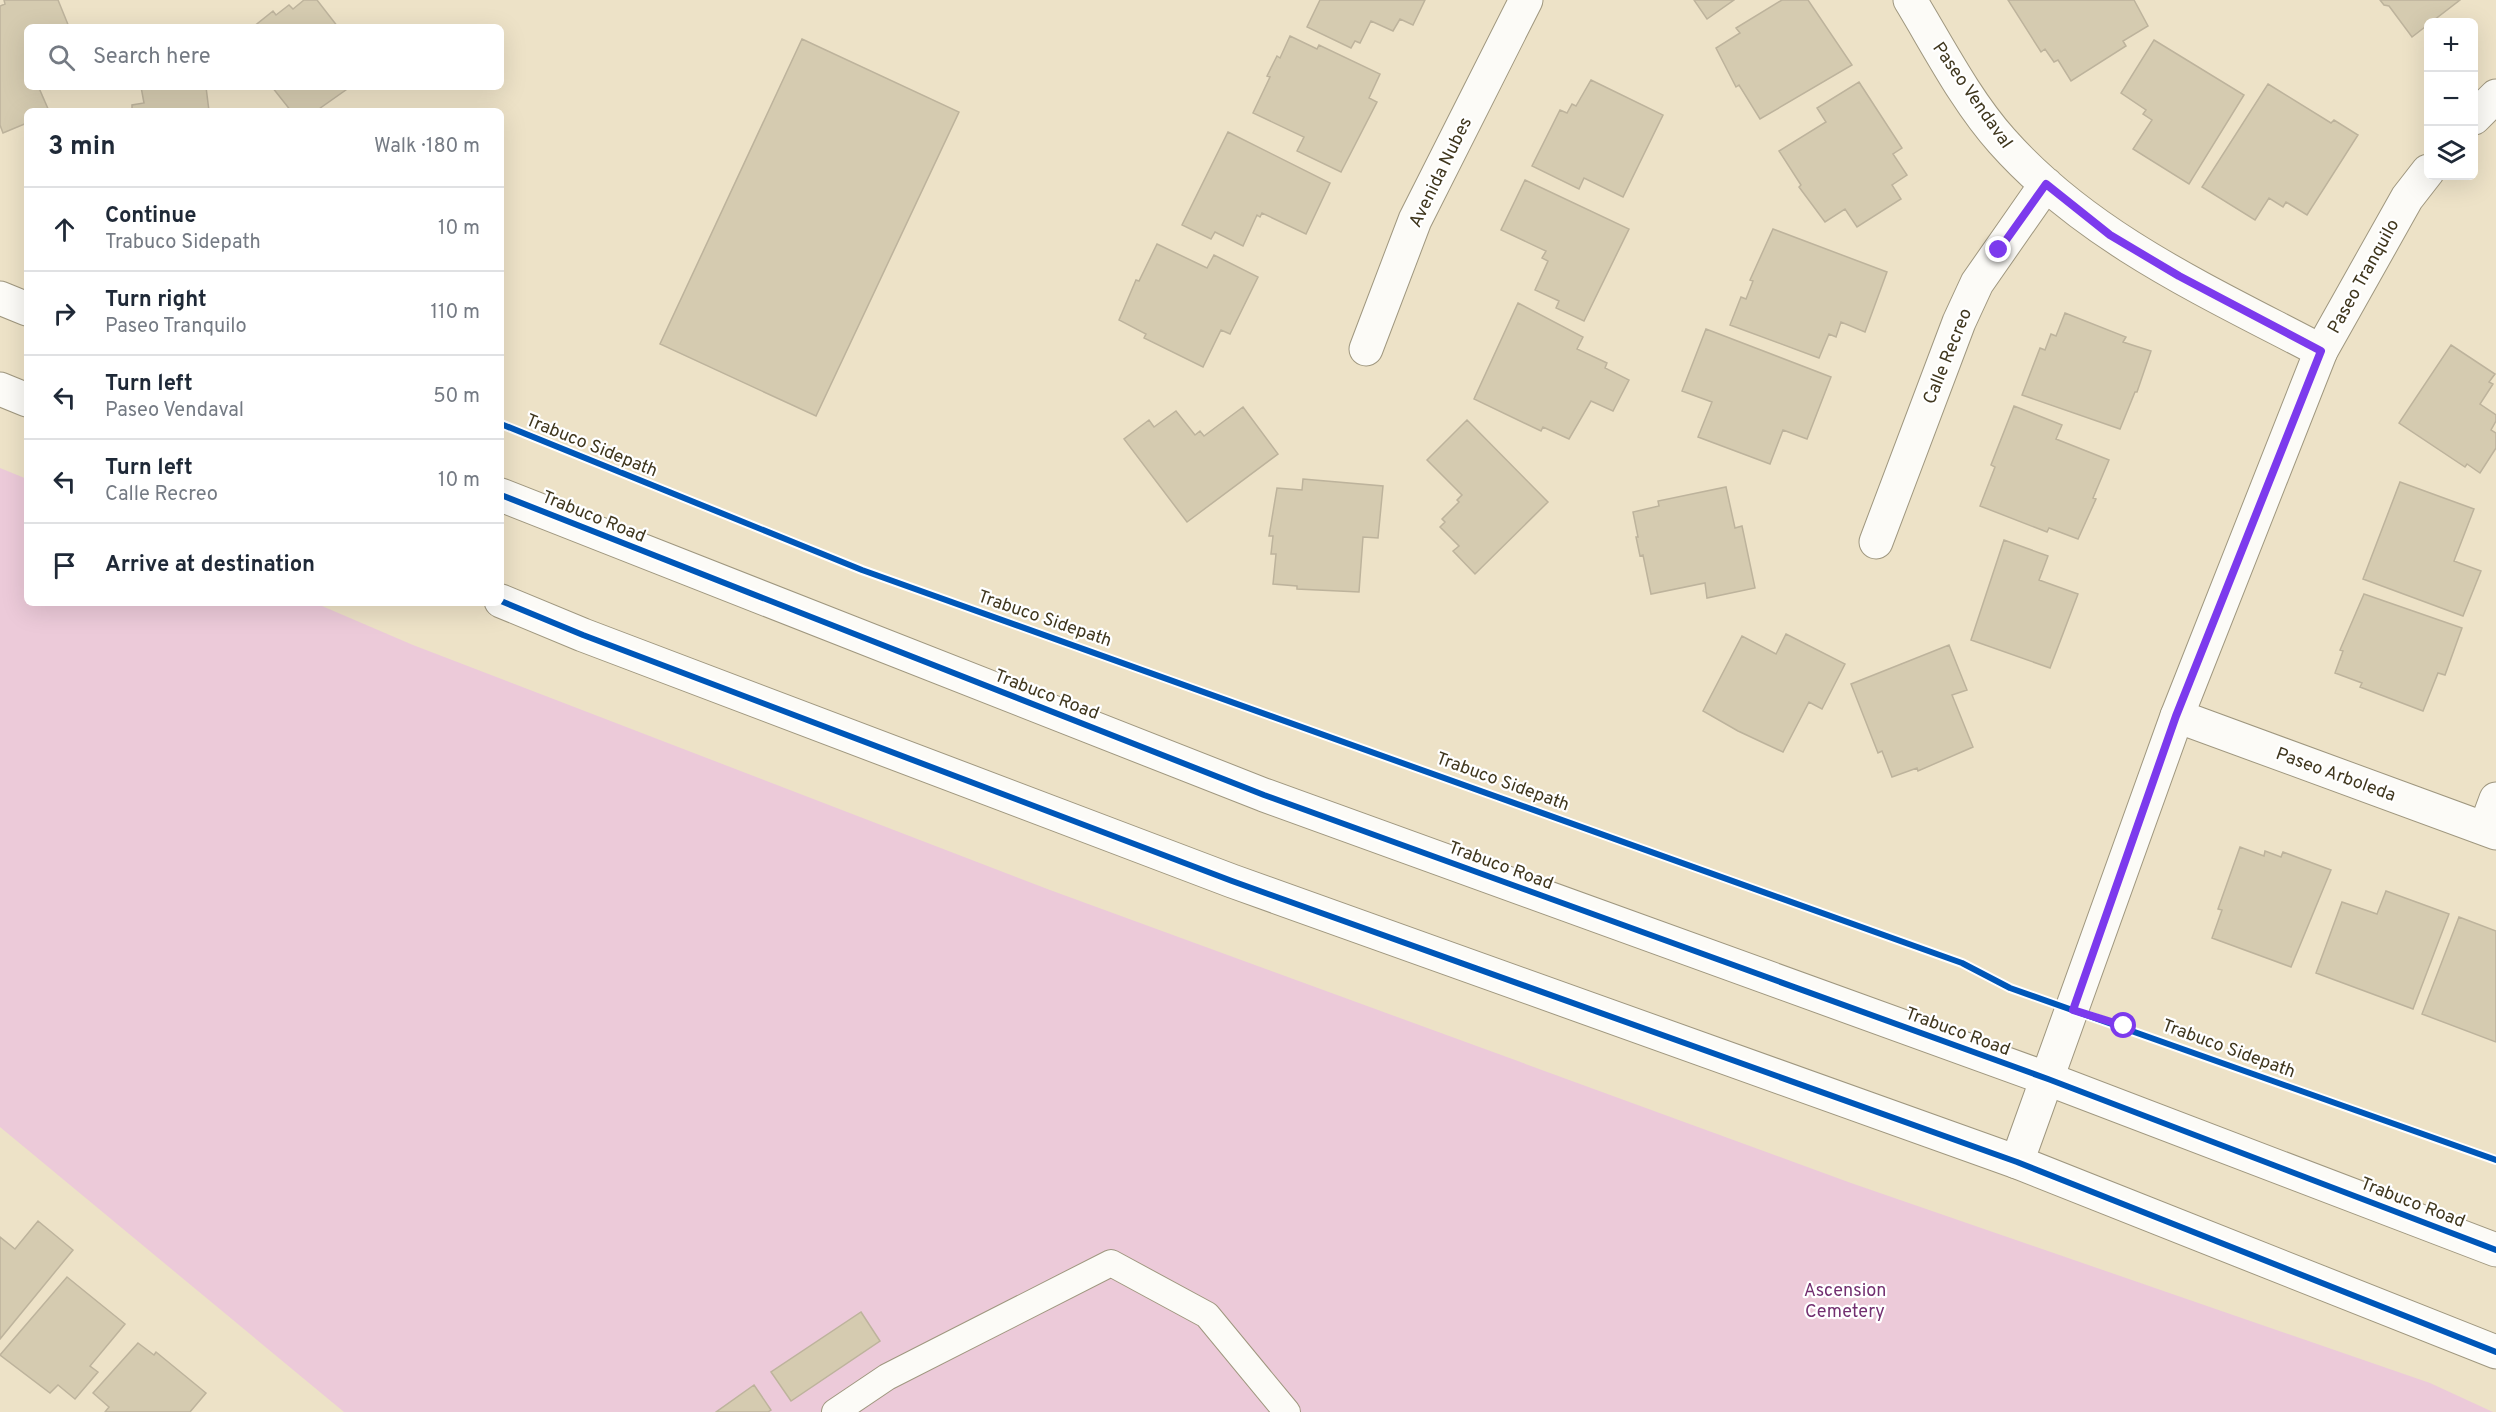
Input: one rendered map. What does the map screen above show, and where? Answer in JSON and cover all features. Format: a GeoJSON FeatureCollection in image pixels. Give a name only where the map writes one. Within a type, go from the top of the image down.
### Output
{"type":"FeatureCollection","features":[{"type":"Feature","properties":{"kind":"main road","name":"Avenida Nubes"},"geometry":{"type":"LineString","coordinates":[[1366,349],[1415,220],[1526,0]]}},
{"type":"Feature","properties":{"kind":"main road","name":"Paseo Vendaval"},"geometry":{"type":"LineString","coordinates":[[1910,0],[2001,141],[2046,184],[2110,235],[2179,276],[2321,351]]}},
{"type":"Feature","properties":{"kind":"main road"},"geometry":{"type":"LineString","coordinates":[[2478,114],[2496,96]]}},
{"type":"Feature","properties":{"kind":"main road","name":"Paseo Tranquilo"},"geometry":{"type":"LineString","coordinates":[[2017,1162],[2176,716],[2321,351],[2407,198],[2424,176]]}},
{"type":"Feature","properties":{"kind":"main road","name":"Calle Recreo"},"geometry":{"type":"LineString","coordinates":[[1876,542],[1959,322],[1977,283],[2046,184]]}},
{"type":"Feature","properties":{"kind":"main road"},"geometry":{"type":"LineString","coordinates":[[0,298],[24,308]]}},
{"type":"Feature","properties":{"kind":"main road"},"geometry":{"type":"LineString","coordinates":[[0,389],[24,399]]}},
{"type":"Feature","properties":{"kind":"main road","name":"Trabuco Road"},"geometry":{"type":"LineString","coordinates":[[504,496],[1264,795],[2048,1079],[2496,1250]]}},
{"type":"Feature","properties":{"kind":"main road"},"geometry":{"type":"LineString","coordinates":[[504,602],[583,635],[1232,881],[2017,1162],[2496,1352]]}},
{"type":"Feature","properties":{"kind":"main road","name":"Paseo Arboleda"},"geometry":{"type":"LineString","coordinates":[[2176,716],[2491,831]]}},
{"type":"Feature","properties":{"kind":"main road"},"geometry":{"type":"LineString","coordinates":[[2491,831],[2496,799]]}},
{"type":"Feature","properties":{"kind":"lane"},"geometry":{"type":"LineString","coordinates":[[835,1412],[887,1377],[1111,1263],[1207,1315],[1287,1412]]}},
{"type":"Feature","properties":{"kind":"green space","name":"Ascension Cemetery"},"geometry":{"type":"Polygon","coordinates":[[[0,468],[24,478],[24,606],[322,606],[413,645],[1050,890],[1851,1183],[2430,1383],[2493,1412],[344,1412],[0,1127],[0,468]]]}},
{"type":"Feature","properties":{"kind":"building"},"geometry":{"type":"Polygon","coordinates":[[[4,0],[58,0],[68,24],[24,24],[24,90],[40,90],[48,108],[24,108],[24,124],[3,133],[0,125],[0,6],[5,4],[4,0]]]}},
{"type":"Feature","properties":{"kind":"building"},"geometry":{"type":"Polygon","coordinates":[[[304,0],[317,0],[336,24],[257,24],[273,11],[276,15],[289,5],[293,9],[304,0]]]}},
{"type":"Feature","properties":{"kind":"building"},"geometry":{"type":"Polygon","coordinates":[[[1320,0],[1425,0],[1413,25],[1400,19],[1393,31],[1371,21],[1360,43],[1355,41],[1351,48],[1307,27],[1320,0]]]}},
{"type":"Feature","properties":{"kind":"building"},"geometry":{"type":"Polygon","coordinates":[[[1694,0],[1734,0],[1707,19],[1694,0]]]}},
{"type":"Feature","properties":{"kind":"building"},"geometry":{"type":"Polygon","coordinates":[[[1782,0],[1808,0],[1852,65],[1760,119],[1739,85],[1736,87],[1716,48],[1740,33],[1736,28],[1782,0]]]}},
{"type":"Feature","properties":{"kind":"building"},"geometry":{"type":"Polygon","coordinates":[[[2008,0],[2134,0],[2148,26],[2123,41],[2126,46],[2071,81],[2058,60],[2054,62],[2045,49],[2041,52],[2008,0]]]}},
{"type":"Feature","properties":{"kind":"building"},"geometry":{"type":"Polygon","coordinates":[[[2380,0],[2460,0],[2437,18],[2424,18],[2424,28],[2412,37],[2389,6],[2384,5],[2380,0]]]}},
{"type":"Feature","properties":{"kind":"building"},"geometry":{"type":"Polygon","coordinates":[[[1290,36],[1317,49],[1319,45],[1380,74],[1369,98],[1377,102],[1341,172],[1297,151],[1304,137],[1253,113],[1270,77],[1267,76],[1277,56],[1280,58],[1290,36]]]}},
{"type":"Feature","properties":{"kind":"building"},"geometry":{"type":"Polygon","coordinates":[[[802,39],[959,112],[816,416],[660,344],[802,39]]]}},
{"type":"Feature","properties":{"kind":"building"},"geometry":{"type":"Polygon","coordinates":[[[2154,40],[2244,95],[2189,184],[2133,149],[2152,120],[2143,114],[2146,110],[2121,93],[2154,40]]]}},
{"type":"Feature","properties":{"kind":"building"},"geometry":{"type":"Polygon","coordinates":[[[1591,80],[1663,115],[1623,197],[1584,178],[1579,189],[1532,166],[1560,110],[1567,113],[1572,104],[1576,106],[1591,80]]]}},
{"type":"Feature","properties":{"kind":"building"},"geometry":{"type":"Polygon","coordinates":[[[1859,82],[1902,148],[1893,154],[1907,175],[1892,185],[1901,199],[1857,227],[1845,209],[1825,222],[1799,187],[1801,185],[1779,151],[1826,122],[1817,108],[1859,82]]]}},
{"type":"Feature","properties":{"kind":"building"},"geometry":{"type":"Polygon","coordinates":[[[2268,84],[2331,123],[2334,120],[2358,135],[2307,215],[2286,202],[2283,207],[2269,198],[2255,220],[2202,187],[2268,84]]]}},
{"type":"Feature","properties":{"kind":"building"},"geometry":{"type":"Polygon","coordinates":[[[142,90],[206,90],[209,108],[132,108],[132,105],[144,103],[142,90]]]}},
{"type":"Feature","properties":{"kind":"building"},"geometry":{"type":"Polygon","coordinates":[[[274,90],[346,90],[320,108],[289,108],[274,90]]]}},
{"type":"Feature","properties":{"kind":"building"},"geometry":{"type":"Polygon","coordinates":[[[1228,132],[1330,183],[1306,234],[1262,213],[1260,217],[1257,215],[1243,246],[1215,232],[1211,239],[1182,225],[1228,132]]]}},
{"type":"Feature","properties":{"kind":"building"},"geometry":{"type":"Polygon","coordinates":[[[1525,180],[1629,229],[1584,321],[1556,308],[1559,301],[1535,290],[1548,261],[1542,258],[1546,251],[1501,230],[1525,180]]]}},
{"type":"Feature","properties":{"kind":"building"},"geometry":{"type":"Polygon","coordinates":[[[1773,229],[1887,272],[1865,332],[1841,322],[1836,337],[1829,334],[1819,358],[1730,325],[1741,297],[1746,299],[1753,281],[1750,280],[1773,229]]]}},
{"type":"Feature","properties":{"kind":"building"},"geometry":{"type":"Polygon","coordinates":[[[1157,244],[1207,268],[1214,255],[1258,277],[1230,334],[1221,330],[1203,367],[1144,338],[1146,334],[1119,320],[1136,280],[1139,281],[1157,244]]]}},
{"type":"Feature","properties":{"kind":"building"},"geometry":{"type":"Polygon","coordinates":[[[1518,303],[1583,337],[1577,349],[1607,363],[1605,368],[1629,380],[1613,411],[1591,401],[1569,439],[1543,427],[1541,431],[1474,399],[1518,303]]]}},
{"type":"Feature","properties":{"kind":"building"},"geometry":{"type":"Polygon","coordinates":[[[2065,313],[2126,337],[2123,342],[2151,351],[2137,392],[2135,392],[2120,429],[2022,395],[2040,348],[2045,350],[2051,334],[2056,336],[2065,313]]]}},
{"type":"Feature","properties":{"kind":"building"},"geometry":{"type":"Polygon","coordinates":[[[1706,329],[1831,377],[1807,439],[1783,430],[1770,464],[1698,437],[1712,402],[1682,391],[1706,329]]]}},
{"type":"Feature","properties":{"kind":"building"},"geometry":{"type":"Polygon","coordinates":[[[2451,345],[2495,374],[2489,382],[2493,384],[2480,404],[2496,415],[2496,421],[2491,430],[2496,433],[2496,448],[2480,473],[2467,464],[2465,467],[2399,423],[2451,345]]]}},
{"type":"Feature","properties":{"kind":"building"},"geometry":{"type":"Polygon","coordinates":[[[2014,406],[2062,425],[2056,439],[2109,460],[2093,498],[2096,499],[2078,539],[2049,528],[2047,532],[1980,506],[1995,467],[1991,465],[2014,406]]]}},
{"type":"Feature","properties":{"kind":"building"},"geometry":{"type":"Polygon","coordinates":[[[1243,407],[1278,454],[1187,522],[1124,439],[1149,420],[1154,427],[1176,411],[1195,435],[1200,431],[1204,436],[1243,407]]]}},
{"type":"Feature","properties":{"kind":"building"},"geometry":{"type":"Polygon","coordinates":[[[1467,420],[1548,502],[1475,574],[1453,551],[1459,546],[1440,527],[1445,522],[1442,519],[1459,502],[1457,500],[1462,495],[1427,460],[1467,420]]]}},
{"type":"Feature","properties":{"kind":"building"},"geometry":{"type":"Polygon","coordinates":[[[1303,479],[1383,486],[1378,538],[1363,537],[1359,592],[1297,589],[1297,586],[1273,584],[1276,554],[1271,554],[1273,536],[1269,536],[1277,488],[1302,490],[1303,479]]]}},
{"type":"Feature","properties":{"kind":"building"},"geometry":{"type":"Polygon","coordinates":[[[2400,482],[2474,509],[2454,561],[2481,571],[2463,616],[2363,579],[2400,482]]]}},
{"type":"Feature","properties":{"kind":"building"},"geometry":{"type":"Polygon","coordinates":[[[1726,487],[1735,528],[1742,526],[1755,588],[1707,598],[1705,583],[1651,594],[1643,555],[1640,556],[1633,512],[1659,506],[1658,501],[1726,487]]]}},
{"type":"Feature","properties":{"kind":"building"},"geometry":{"type":"Polygon","coordinates":[[[2004,540],[2048,556],[2039,580],[2078,594],[2050,668],[1971,640],[2004,540]]]}},
{"type":"Feature","properties":{"kind":"building"},"geometry":{"type":"Polygon","coordinates":[[[2364,594],[2462,628],[2445,675],[2438,673],[2423,711],[2360,687],[2362,683],[2335,673],[2343,651],[2340,650],[2364,594]]]}},
{"type":"Feature","properties":{"kind":"building"},"geometry":{"type":"Polygon","coordinates":[[[1786,634],[1845,664],[1822,709],[1809,702],[1783,752],[1738,731],[1703,711],[1742,636],[1776,654],[1786,634]]]}},
{"type":"Feature","properties":{"kind":"building"},"geometry":{"type":"Polygon","coordinates":[[[1949,645],[1967,690],[1952,695],[1973,747],[1918,771],[1917,768],[1892,777],[1882,751],[1878,753],[1851,684],[1949,645]]]}},
{"type":"Feature","properties":{"kind":"building"},"geometry":{"type":"Polygon","coordinates":[[[2240,847],[2264,856],[2265,851],[2281,857],[2283,852],[2331,870],[2291,967],[2212,938],[2222,910],[2218,909],[2240,847]]]}},
{"type":"Feature","properties":{"kind":"building"},"geometry":{"type":"Polygon","coordinates":[[[2386,891],[2449,914],[2413,1009],[2316,973],[2342,902],[2377,914],[2386,891]]]}},
{"type":"Feature","properties":{"kind":"building"},"geometry":{"type":"Polygon","coordinates":[[[2459,917],[2496,931],[2496,1042],[2422,1014],[2459,917]]]}},
{"type":"Feature","properties":{"kind":"building"},"geometry":{"type":"Polygon","coordinates":[[[38,1221],[73,1250],[0,1339],[0,1237],[15,1249],[38,1221]]]}},
{"type":"Feature","properties":{"kind":"building"},"geometry":{"type":"Polygon","coordinates":[[[67,1277],[125,1324],[90,1366],[98,1372],[75,1399],[58,1385],[50,1393],[0,1355],[67,1277]]]}},
{"type":"Feature","properties":{"kind":"building"},"geometry":{"type":"Polygon","coordinates":[[[861,1312],[880,1341],[791,1401],[771,1372],[861,1312]]]}},
{"type":"Feature","properties":{"kind":"building"},"geometry":{"type":"Polygon","coordinates":[[[138,1343],[154,1355],[156,1352],[206,1393],[190,1412],[105,1412],[109,1407],[93,1393],[138,1343]]]}},
{"type":"Feature","properties":{"kind":"building"},"geometry":{"type":"Polygon","coordinates":[[[754,1385],[771,1410],[768,1412],[716,1412],[754,1385]]]}},
{"type":"Feature","properties":{"kind":"cycle path","name":"Trabuco Sidepath"},"geometry":{"type":"LineString","coordinates":[[504,425],[862,570],[1962,963],[2010,988],[2496,1160]]}},
{"type":"Feature","properties":{"kind":"cycle path"},"geometry":{"type":"LineString","coordinates":[[504,496],[1264,795],[2048,1079],[2496,1250]]}},
{"type":"Feature","properties":{"kind":"cycle path"},"geometry":{"type":"LineString","coordinates":[[504,602],[583,635],[1232,881],[2017,1162],[2496,1352]]}},
{"type":"Feature","properties":{"kind":"route"},"geometry":{"type":"LineString","coordinates":[[1999,250],[2046,184],[2110,235],[2179,276],[2321,351],[2176,716],[2073,1010],[2124,1026]]}}]}
